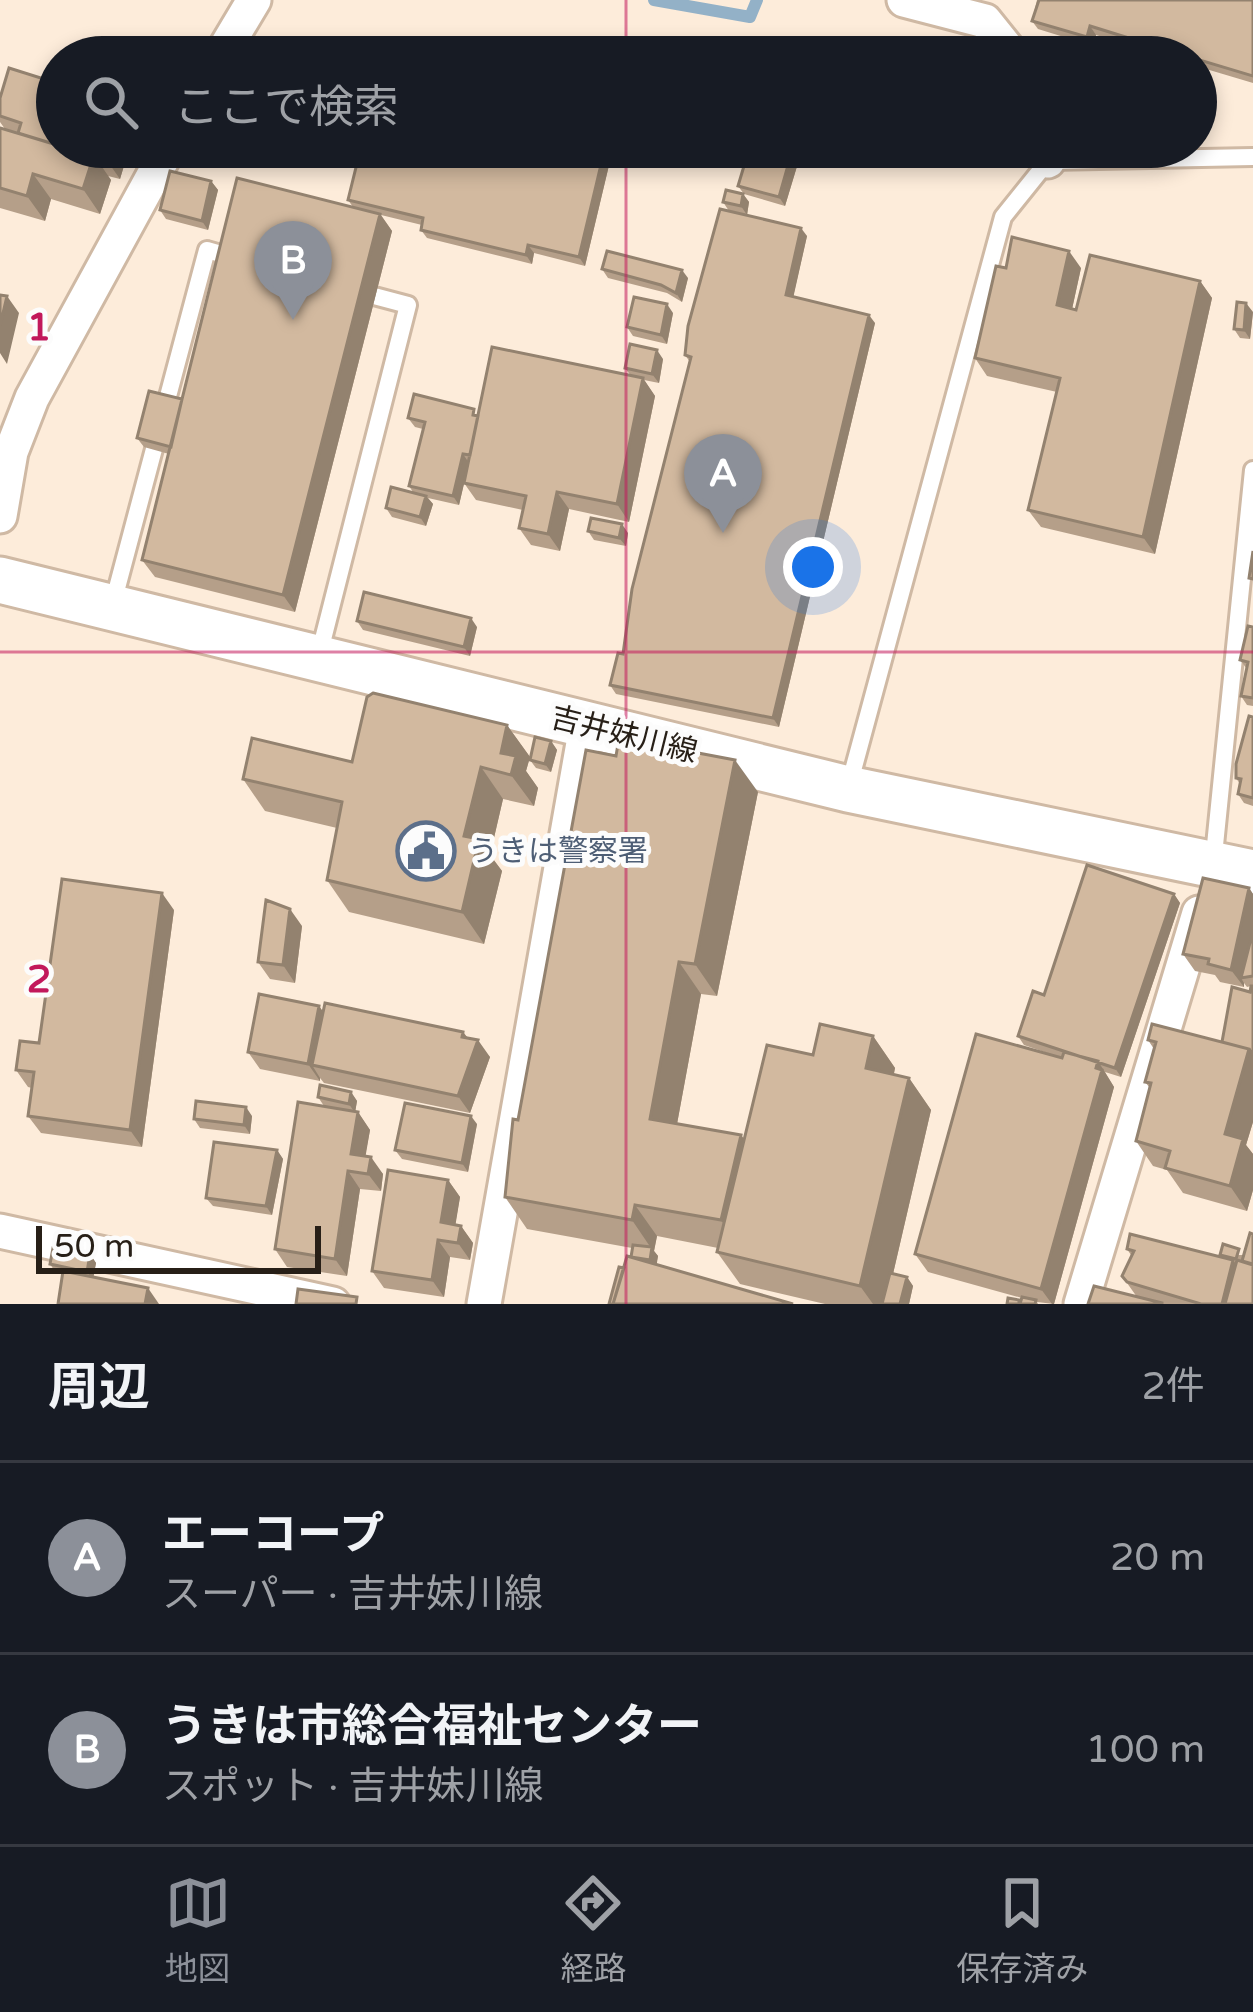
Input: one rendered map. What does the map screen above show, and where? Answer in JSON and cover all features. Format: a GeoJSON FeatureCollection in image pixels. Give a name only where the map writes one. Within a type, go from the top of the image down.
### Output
{"type":"FeatureCollection","features":[{"type":"Feature","properties":{"kind":"main road","name":"吉井妹川線"},"geometry":{"type":"LineString","coordinates":[[0,580],[848,789],[1233,869]]}},
{"type":"Feature","properties":{"kind":"street"},"geometry":{"type":"LineString","coordinates":[[233,36],[254,0]]}},
{"type":"Feature","properties":{"kind":"street"},"geometry":{"type":"LineString","coordinates":[[904,0],[985,21],[997,36]]}},
{"type":"Feature","properties":{"kind":"street"},"geometry":{"type":"LineString","coordinates":[[0,515],[11,452],[32,398],[158,168]]}},
{"type":"Feature","properties":{"kind":"street"},"geometry":{"type":"LineString","coordinates":[[484,1304],[586,727]]}},
{"type":"Feature","properties":{"kind":"street"},"geometry":{"type":"LineString","coordinates":[[1081,1304],[1233,869]]}},
{"type":"Feature","properties":{"kind":"street"},"geometry":{"type":"LineString","coordinates":[[0,1231],[333,1304]]}},
{"type":"Feature","properties":{"kind":"lane"},"geometry":{"type":"LineString","coordinates":[[1217,156],[1253,157]]}},
{"type":"Feature","properties":{"kind":"lane"},"geometry":{"type":"LineString","coordinates":[[848,789],[1003,217],[1037,168]]}},
{"type":"Feature","properties":{"kind":"lane"},"geometry":{"type":"LineString","coordinates":[[112,604],[207,250],[252,262]]}},
{"type":"Feature","properties":{"kind":"lane"},"geometry":{"type":"LineString","coordinates":[[319,655],[409,305],[341,287]]}},
{"type":"Feature","properties":{"kind":"lane"},"geometry":{"type":"LineString","coordinates":[[1233,869],[1253,470]]}},
{"type":"Feature","properties":{"kind":"building"},"geometry":{"type":"Polygon","coordinates":[[[1039,0],[1253,0],[1253,76],[1217,65],[1217,36],[1122,36],[1090,26],[1084,36],[1032,21],[1039,0]]]}},
{"type":"Feature","properties":{"kind":"building"},"geometry":{"type":"Polygon","coordinates":[[[9,68],[36,76],[36,139],[18,133],[21,123],[0,116],[9,68]]]}},
{"type":"Feature","properties":{"kind":"building"},"geometry":{"type":"Polygon","coordinates":[[[0,128],[36,139],[36,168],[90,168],[83,189],[33,174],[27,196],[0,188],[0,128]]]}},
{"type":"Feature","properties":{"kind":"building"},"geometry":{"type":"Polygon","coordinates":[[[356,168],[600,168],[579,257],[528,245],[526,255],[421,230],[423,218],[348,200],[356,168]]]}},
{"type":"Feature","properties":{"kind":"building"},"geometry":{"type":"Polygon","coordinates":[[[743,168],[787,168],[779,197],[738,186],[743,168]]]}},
{"type":"Feature","properties":{"kind":"building"},"geometry":{"type":"Polygon","coordinates":[[[170,171],[211,181],[202,221],[160,210],[170,171]]]}},
{"type":"Feature","properties":{"kind":"building"},"geometry":{"type":"Polygon","coordinates":[[[237,178],[380,214],[283,595],[142,560],[237,178]]]}},
{"type":"Feature","properties":{"kind":"building"},"geometry":{"type":"Polygon","coordinates":[[[726,190],[743,194],[741,206],[723,202],[726,190]]]}},
{"type":"Feature","properties":{"kind":"building"},"geometry":{"type":"Polygon","coordinates":[[[720,209],[801,228],[786,295],[869,315],[773,718],[610,685],[618,653],[623,654],[632,589],[691,357],[685,355],[688,326],[720,209]]]}},
{"type":"Feature","properties":{"kind":"building"},"geometry":{"type":"Polygon","coordinates":[[[1012,237],[1069,251],[1057,305],[1076,310],[1090,255],[1200,281],[1143,537],[1028,510],[1060,378],[975,358],[996,266],[1006,268],[1012,237]]]}},
{"type":"Feature","properties":{"kind":"building"},"geometry":{"type":"Polygon","coordinates":[[[607,251],[682,270],[676,293],[602,269],[607,251]]]}},
{"type":"Feature","properties":{"kind":"building"},"geometry":{"type":"Polygon","coordinates":[[[0,295],[7,296],[0,326],[0,295]]]}},
{"type":"Feature","properties":{"kind":"building"},"geometry":{"type":"Polygon","coordinates":[[[634,297],[667,304],[661,335],[627,327],[634,297]]]}},
{"type":"Feature","properties":{"kind":"building"},"geometry":{"type":"Polygon","coordinates":[[[1237,302],[1246,303],[1244,330],[1234,329],[1237,302]]]}},
{"type":"Feature","properties":{"kind":"building"},"geometry":{"type":"Polygon","coordinates":[[[630,344],[657,350],[652,374],[625,368],[630,344]]]}},
{"type":"Feature","properties":{"kind":"building"},"geometry":{"type":"Polygon","coordinates":[[[492,347],[643,378],[617,504],[557,492],[548,534],[519,528],[526,496],[464,483],[492,347]]]}},
{"type":"Feature","properties":{"kind":"building"},"geometry":{"type":"Polygon","coordinates":[[[149,391],[182,399],[171,447],[137,438],[149,391]]]}},
{"type":"Feature","properties":{"kind":"building"},"geometry":{"type":"Polygon","coordinates":[[[414,394],[474,409],[473,415],[478,416],[470,455],[463,454],[453,496],[409,486],[425,422],[408,418],[414,394]]]}},
{"type":"Feature","properties":{"kind":"building"},"geometry":{"type":"Polygon","coordinates":[[[391,487],[426,496],[420,517],[386,508],[391,487]]]}},
{"type":"Feature","properties":{"kind":"building"},"geometry":{"type":"Polygon","coordinates":[[[591,518],[622,524],[619,538],[588,531],[591,518]]]}},
{"type":"Feature","properties":{"kind":"building"},"geometry":{"type":"Polygon","coordinates":[[[364,592],[471,618],[464,647],[357,621],[364,592]]]}},
{"type":"Feature","properties":{"kind":"building"},"geometry":{"type":"Polygon","coordinates":[[[1248,626],[1253,627],[1253,698],[1241,696],[1248,662],[1240,660],[1248,626]]]}},
{"type":"Feature","properties":{"kind":"building","name":"うきは警察署"},"geometry":{"type":"Polygon","coordinates":[[[373,693],[507,725],[501,753],[516,756],[511,775],[481,767],[464,836],[479,839],[462,912],[327,880],[342,802],[243,779],[252,738],[352,762],[367,697],[373,693]]]}},
{"type":"Feature","properties":{"kind":"building"},"geometry":{"type":"Polygon","coordinates":[[[1249,716],[1253,717],[1253,798],[1238,794],[1241,779],[1236,778],[1249,716]]]}},
{"type":"Feature","properties":{"kind":"building"},"geometry":{"type":"Polygon","coordinates":[[[535,737],[551,741],[545,764],[530,760],[535,737]]]}},
{"type":"Feature","properties":{"kind":"building"},"geometry":{"type":"Polygon","coordinates":[[[619,738],[735,760],[695,964],[679,962],[650,1119],[741,1135],[721,1220],[635,1205],[632,1220],[505,1197],[513,1119],[518,1120],[586,750],[616,756],[619,738]]]}},
{"type":"Feature","properties":{"kind":"building"},"geometry":{"type":"Polygon","coordinates":[[[1087,865],[1174,894],[1115,1068],[1018,1036],[1033,991],[1044,995],[1087,865]]]}},
{"type":"Feature","properties":{"kind":"building"},"geometry":{"type":"Polygon","coordinates":[[[1203,878],[1249,888],[1231,970],[1183,954],[1203,878]]]}},
{"type":"Feature","properties":{"kind":"building"},"geometry":{"type":"Polygon","coordinates":[[[62,879],[162,893],[130,1130],[28,1116],[34,1072],[16,1070],[20,1041],[39,1043],[62,879]]]}},
{"type":"Feature","properties":{"kind":"building"},"geometry":{"type":"Polygon","coordinates":[[[266,900],[290,909],[283,965],[258,962],[266,900]]]}},
{"type":"Feature","properties":{"kind":"building"},"geometry":{"type":"Polygon","coordinates":[[[1253,931],[1253,976],[1241,978],[1253,931]]]}},
{"type":"Feature","properties":{"kind":"building"},"geometry":{"type":"Polygon","coordinates":[[[1251,986],[1253,1054],[1222,1042],[1232,987],[1250,992],[1251,986]]]}},
{"type":"Feature","properties":{"kind":"building"},"geometry":{"type":"Polygon","coordinates":[[[259,994],[319,1006],[308,1064],[248,1052],[259,994]]]}},
{"type":"Feature","properties":{"kind":"building"},"geometry":{"type":"Polygon","coordinates":[[[325,1003],[463,1032],[462,1037],[478,1040],[458,1096],[312,1065],[325,1003]]]}},
{"type":"Feature","properties":{"kind":"building"},"geometry":{"type":"Polygon","coordinates":[[[820,1024],[873,1036],[866,1068],[909,1078],[860,1286],[717,1252],[767,1045],[813,1055],[820,1024]]]}},
{"type":"Feature","properties":{"kind":"building"},"geometry":{"type":"Polygon","coordinates":[[[1152,1024],[1249,1049],[1225,1134],[1243,1139],[1230,1186],[1165,1168],[1170,1151],[1136,1141],[1151,1083],[1145,1082],[1156,1042],[1148,1040],[1152,1024]]]}},
{"type":"Feature","properties":{"kind":"building"},"geometry":{"type":"Polygon","coordinates":[[[976,1034],[1062,1058],[1064,1052],[1098,1061],[1096,1068],[1102,1070],[1041,1289],[915,1254],[976,1034]]]}},
{"type":"Feature","properties":{"kind":"building"},"geometry":{"type":"Polygon","coordinates":[[[320,1085],[351,1092],[349,1104],[318,1097],[320,1085]]]}},
{"type":"Feature","properties":{"kind":"building"},"geometry":{"type":"Polygon","coordinates":[[[196,1101],[246,1107],[244,1125],[194,1119],[196,1101]]]}},
{"type":"Feature","properties":{"kind":"building"},"geometry":{"type":"Polygon","coordinates":[[[298,1102],[358,1112],[351,1154],[371,1157],[368,1174],[348,1171],[335,1259],[275,1249],[298,1102]]]}},
{"type":"Feature","properties":{"kind":"building"},"geometry":{"type":"Polygon","coordinates":[[[405,1103],[471,1116],[462,1163],[395,1150],[405,1103]]]}},
{"type":"Feature","properties":{"kind":"building"},"geometry":{"type":"Polygon","coordinates":[[[214,1142],[277,1150],[266,1206],[206,1198],[214,1142]]]}},
{"type":"Feature","properties":{"kind":"building"},"geometry":{"type":"Polygon","coordinates":[[[388,1170],[448,1180],[441,1222],[461,1226],[458,1243],[438,1240],[432,1280],[372,1271],[388,1170]]]}},
{"type":"Feature","properties":{"kind":"building"},"geometry":{"type":"Polygon","coordinates":[[[1130,1234],[1233,1260],[1222,1304],[1201,1304],[1127,1282],[1122,1276],[1134,1251],[1127,1249],[1130,1234]]]}},
{"type":"Feature","properties":{"kind":"building"},"geometry":{"type":"Polygon","coordinates":[[[1253,1234],[1253,1264],[1242,1261],[1253,1234]]]}},
{"type":"Feature","properties":{"kind":"building"},"geometry":{"type":"Polygon","coordinates":[[[1223,1244],[1239,1249],[1236,1259],[1220,1255],[1223,1244]]]}},
{"type":"Feature","properties":{"kind":"building"},"geometry":{"type":"Polygon","coordinates":[[[633,1245],[652,1247],[650,1260],[631,1257],[633,1245]]]}},
{"type":"Feature","properties":{"kind":"building"},"geometry":{"type":"Polygon","coordinates":[[[53,1248],[90,1254],[87,1272],[50,1264],[53,1248]]]}},
{"type":"Feature","properties":{"kind":"building"},"geometry":{"type":"Polygon","coordinates":[[[627,1256],[793,1304],[613,1304],[627,1256]]]}},
{"type":"Feature","properties":{"kind":"building"},"geometry":{"type":"Polygon","coordinates":[[[1237,1260],[1253,1265],[1253,1304],[1225,1304],[1237,1260]]]}},
{"type":"Feature","properties":{"kind":"building"},"geometry":{"type":"Polygon","coordinates":[[[619,1267],[624,1268],[613,1304],[609,1304],[619,1267]]]}},
{"type":"Feature","properties":{"kind":"building"},"geometry":{"type":"Polygon","coordinates":[[[63,1271],[148,1288],[145,1304],[58,1304],[63,1271]]]}},
{"type":"Feature","properties":{"kind":"building"},"geometry":{"type":"Polygon","coordinates":[[[890,1273],[907,1277],[900,1304],[882,1304],[890,1273]]]}},
{"type":"Feature","properties":{"kind":"building"},"geometry":{"type":"Polygon","coordinates":[[[1094,1286],[1162,1303],[1162,1304],[1088,1304],[1094,1286]]]}},
{"type":"Feature","properties":{"kind":"building"},"geometry":{"type":"Polygon","coordinates":[[[298,1289],[357,1297],[356,1304],[296,1304],[298,1289]]]}},
{"type":"Feature","properties":{"kind":"waterway"},"geometry":{"type":"LineString","coordinates":[[654,0],[750,17],[757,0]]}},
{"type":"Feature","properties":{"kind":"place","name":"うきは市総合福祉センター"},"geometry":{"type":"Point","coordinates":[293,320]}},
{"type":"Feature","properties":{"kind":"place","name":"エーコープ"},"geometry":{"type":"Point","coordinates":[723,533]}},
{"type":"Feature","properties":{"kind":"place","name":"うきは警察署"},"geometry":{"type":"Point","coordinates":[426,851]}}]}
